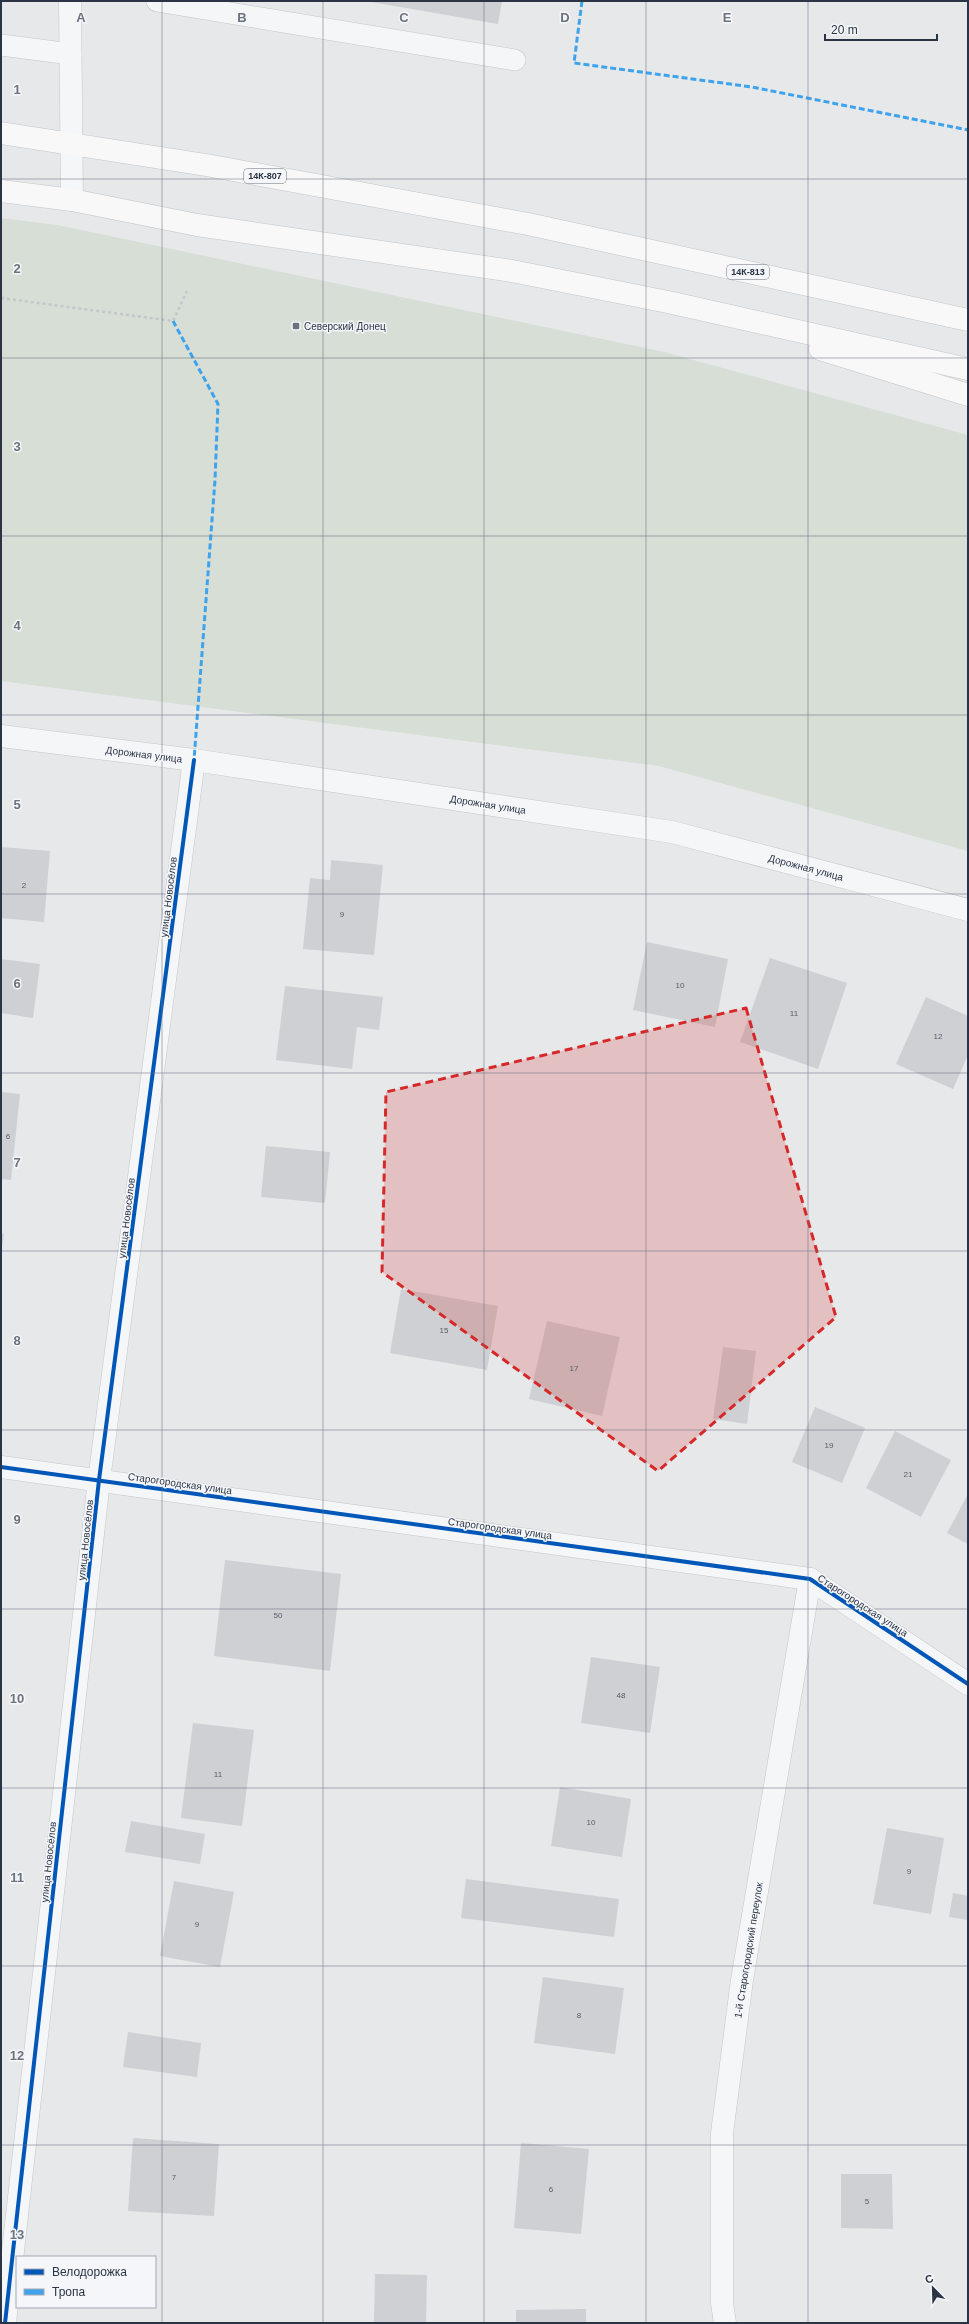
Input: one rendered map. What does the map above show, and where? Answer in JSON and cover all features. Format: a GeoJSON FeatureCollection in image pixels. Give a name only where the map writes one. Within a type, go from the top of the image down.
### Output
{"type":"FeatureCollection","features":[{"type":"Feature","properties":{"kind":"main road","name":"14К-807"},"geometry":{"type":"LineString","coordinates":[[1,133],[206,165],[528,224]]}},
{"type":"Feature","properties":{"kind":"main road"},"geometry":{"type":"LineString","coordinates":[[1,191],[72,200],[197,225],[512,271],[668,302],[968,368]]}},
{"type":"Feature","properties":{"kind":"main road","name":"14К-813"},"geometry":{"type":"LineString","coordinates":[[528,224],[968,320]]}},
{"type":"Feature","properties":{"kind":"main road"},"geometry":{"type":"LineString","coordinates":[[668,302],[968,395]]}},
{"type":"Feature","properties":{"kind":"street"},"geometry":{"type":"LineString","coordinates":[[70,1],[73,144],[72,200]]}},
{"type":"Feature","properties":{"kind":"street","name":"Дорожная улица"},"geometry":{"type":"LineString","coordinates":[[1,736],[194,760],[672,832],[968,910]]}},
{"type":"Feature","properties":{"kind":"street","name":"улица Новосёлов"},"geometry":{"type":"LineString","coordinates":[[4,2323],[100,1480],[194,760]]}},
{"type":"Feature","properties":{"kind":"street","name":"Старогородская улица"},"geometry":{"type":"LineString","coordinates":[[1,1466],[810,1580],[968,1684]]}},
{"type":"Feature","properties":{"kind":"street","name":"1-й Старогородский переулок"},"geometry":{"type":"LineString","coordinates":[[725,2323],[722,2303],[722,2133],[742,1980],[810,1580]]}},
{"type":"Feature","properties":{"kind":"lane"},"geometry":{"type":"LineString","coordinates":[[158,1],[515,60]]}},
{"type":"Feature","properties":{"kind":"lane"},"geometry":{"type":"LineString","coordinates":[[1,45],[70,54]]}},
{"type":"Feature","properties":{"kind":"path"},"geometry":{"type":"LineString","coordinates":[[1,298],[174,321],[187,291]]}},
{"type":"Feature","properties":{"kind":"highlighted area"},"geometry":{"type":"Polygon","coordinates":[[[746,1008],[836,1317],[658,1471],[382,1272],[386,1092],[746,1008]]]}},
{"type":"Feature","properties":{"kind":"shaded area"},"geometry":{"type":"Polygon","coordinates":[[[1,218],[57,225],[664,352],[968,435],[968,851],[659,766],[1,681],[1,218]]]}},
{"type":"Feature","properties":{"kind":"building"},"geometry":{"type":"Polygon","coordinates":[[[366,1],[502,1],[498,24],[366,1]]]}},
{"type":"Feature","properties":{"kind":"building"},"geometry":{"type":"Polygon","coordinates":[[[1,847],[50,851],[44,922],[1,918],[1,847]]]}},
{"type":"Feature","properties":{"kind":"building"},"geometry":{"type":"Polygon","coordinates":[[[331,860],[383,865],[374,955],[303,949],[310,878],[330,880],[331,860]]]}},
{"type":"Feature","properties":{"kind":"building"},"geometry":{"type":"Polygon","coordinates":[[[647,942],[728,959],[715,1027],[633,1010],[647,942]]]}},
{"type":"Feature","properties":{"kind":"building"},"geometry":{"type":"Polygon","coordinates":[[[770,958],[847,983],[818,1069],[740,1042],[770,958]]]}},
{"type":"Feature","properties":{"kind":"building"},"geometry":{"type":"Polygon","coordinates":[[[1,959],[40,964],[33,1018],[1,1013],[1,959]]]}},
{"type":"Feature","properties":{"kind":"building"},"geometry":{"type":"Polygon","coordinates":[[[285,986],[383,997],[379,1030],[357,1027],[352,1069],[276,1060],[285,986]]]}},
{"type":"Feature","properties":{"kind":"building"},"geometry":{"type":"Polygon","coordinates":[[[926,997],[968,1016],[968,1055],[953,1089],[896,1064],[926,997]]]}},
{"type":"Feature","properties":{"kind":"building"},"geometry":{"type":"Polygon","coordinates":[[[1,1092],[20,1094],[11,1180],[1,1179],[1,1092]]]}},
{"type":"Feature","properties":{"kind":"building"},"geometry":{"type":"Polygon","coordinates":[[[266,1146],[330,1152],[325,1203],[261,1197],[266,1146]]]}},
{"type":"Feature","properties":{"kind":"building"},"geometry":{"type":"Polygon","coordinates":[[[1,1234],[4,1234],[2,1247],[1,1247],[1,1234]]]}},
{"type":"Feature","properties":{"kind":"building"},"geometry":{"type":"Polygon","coordinates":[[[401,1289],[498,1306],[487,1370],[390,1353],[401,1289]]]}},
{"type":"Feature","properties":{"kind":"building"},"geometry":{"type":"Polygon","coordinates":[[[547,1321],[620,1337],[602,1416],[529,1399],[547,1321]]]}},
{"type":"Feature","properties":{"kind":"building"},"geometry":{"type":"Polygon","coordinates":[[[723,1347],[756,1351],[747,1424],[713,1419],[723,1347]]]}},
{"type":"Feature","properties":{"kind":"building"},"geometry":{"type":"Polygon","coordinates":[[[815,1407],[865,1428],[842,1483],[792,1462],[815,1407]]]}},
{"type":"Feature","properties":{"kind":"building"},"geometry":{"type":"Polygon","coordinates":[[[895,1431],[951,1460],[921,1517],[866,1488],[895,1431]]]}},
{"type":"Feature","properties":{"kind":"building"},"geometry":{"type":"Polygon","coordinates":[[[968,1494],[968,1544],[947,1533],[968,1494]]]}},
{"type":"Feature","properties":{"kind":"building"},"geometry":{"type":"Polygon","coordinates":[[[225,1560],[341,1574],[330,1671],[214,1656],[225,1560]]]}},
{"type":"Feature","properties":{"kind":"building"},"geometry":{"type":"Polygon","coordinates":[[[591,1657],[660,1667],[650,1733],[581,1723],[591,1657]]]}},
{"type":"Feature","properties":{"kind":"building"},"geometry":{"type":"Polygon","coordinates":[[[193,1723],[254,1730],[242,1826],[181,1818],[193,1723]]]}},
{"type":"Feature","properties":{"kind":"building"},"geometry":{"type":"Polygon","coordinates":[[[560,1787],[631,1799],[622,1857],[551,1846],[560,1787]]]}},
{"type":"Feature","properties":{"kind":"building"},"geometry":{"type":"Polygon","coordinates":[[[131,1821],[205,1834],[200,1864],[125,1852],[131,1821]]]}},
{"type":"Feature","properties":{"kind":"building"},"geometry":{"type":"Polygon","coordinates":[[[887,1828],[944,1838],[931,1914],[873,1904],[887,1828]]]}},
{"type":"Feature","properties":{"kind":"building"},"geometry":{"type":"Polygon","coordinates":[[[466,1879],[619,1899],[614,1937],[461,1918],[466,1879]]]}},
{"type":"Feature","properties":{"kind":"building"},"geometry":{"type":"Polygon","coordinates":[[[174,1881],[234,1892],[220,1967],[160,1956],[174,1881]]]}},
{"type":"Feature","properties":{"kind":"building"},"geometry":{"type":"Polygon","coordinates":[[[953,1893],[968,1896],[968,1920],[949,1917],[953,1893]]]}},
{"type":"Feature","properties":{"kind":"building"},"geometry":{"type":"Polygon","coordinates":[[[543,1977],[624,1988],[615,2054],[534,2043],[543,1977]]]}},
{"type":"Feature","properties":{"kind":"building"},"geometry":{"type":"Polygon","coordinates":[[[128,2032],[201,2043],[197,2077],[123,2067],[128,2032]]]}},
{"type":"Feature","properties":{"kind":"building"},"geometry":{"type":"Polygon","coordinates":[[[133,2138],[219,2144],[214,2216],[128,2211],[133,2138]]]}},
{"type":"Feature","properties":{"kind":"building"},"geometry":{"type":"Polygon","coordinates":[[[521,2143],[589,2149],[581,2234],[514,2228],[521,2143]]]}},
{"type":"Feature","properties":{"kind":"building"},"geometry":{"type":"Polygon","coordinates":[[[841,2174],[892,2174],[893,2229],[841,2228],[841,2174]]]}},
{"type":"Feature","properties":{"kind":"building"},"geometry":{"type":"Polygon","coordinates":[[[375,2274],[427,2275],[426,2323],[374,2323],[375,2274]]]}},
{"type":"Feature","properties":{"kind":"building"},"geometry":{"type":"Polygon","coordinates":[[[586,2309],[586,2323],[516,2323],[516,2310],[586,2309]]]}},
{"type":"Feature","properties":{"kind":"marked path"},"geometry":{"type":"LineString","coordinates":[[582,1],[574,63],[752,87],[968,130]]}},
{"type":"Feature","properties":{"kind":"marked path"},"geometry":{"type":"LineString","coordinates":[[173,321],[218,404],[215,480],[194,760]]}},
{"type":"Feature","properties":{"kind":"cycle path"},"geometry":{"type":"LineString","coordinates":[[5,2323],[99,1480],[194,760]]}},
{"type":"Feature","properties":{"kind":"cycle path"},"geometry":{"type":"LineString","coordinates":[[1,1467],[810,1579],[968,1684]]}},
{"type":"Feature","properties":{"kind":"place","name":"Северский Донец"},"geometry":{"type":"Point","coordinates":[296,326]}}]}
